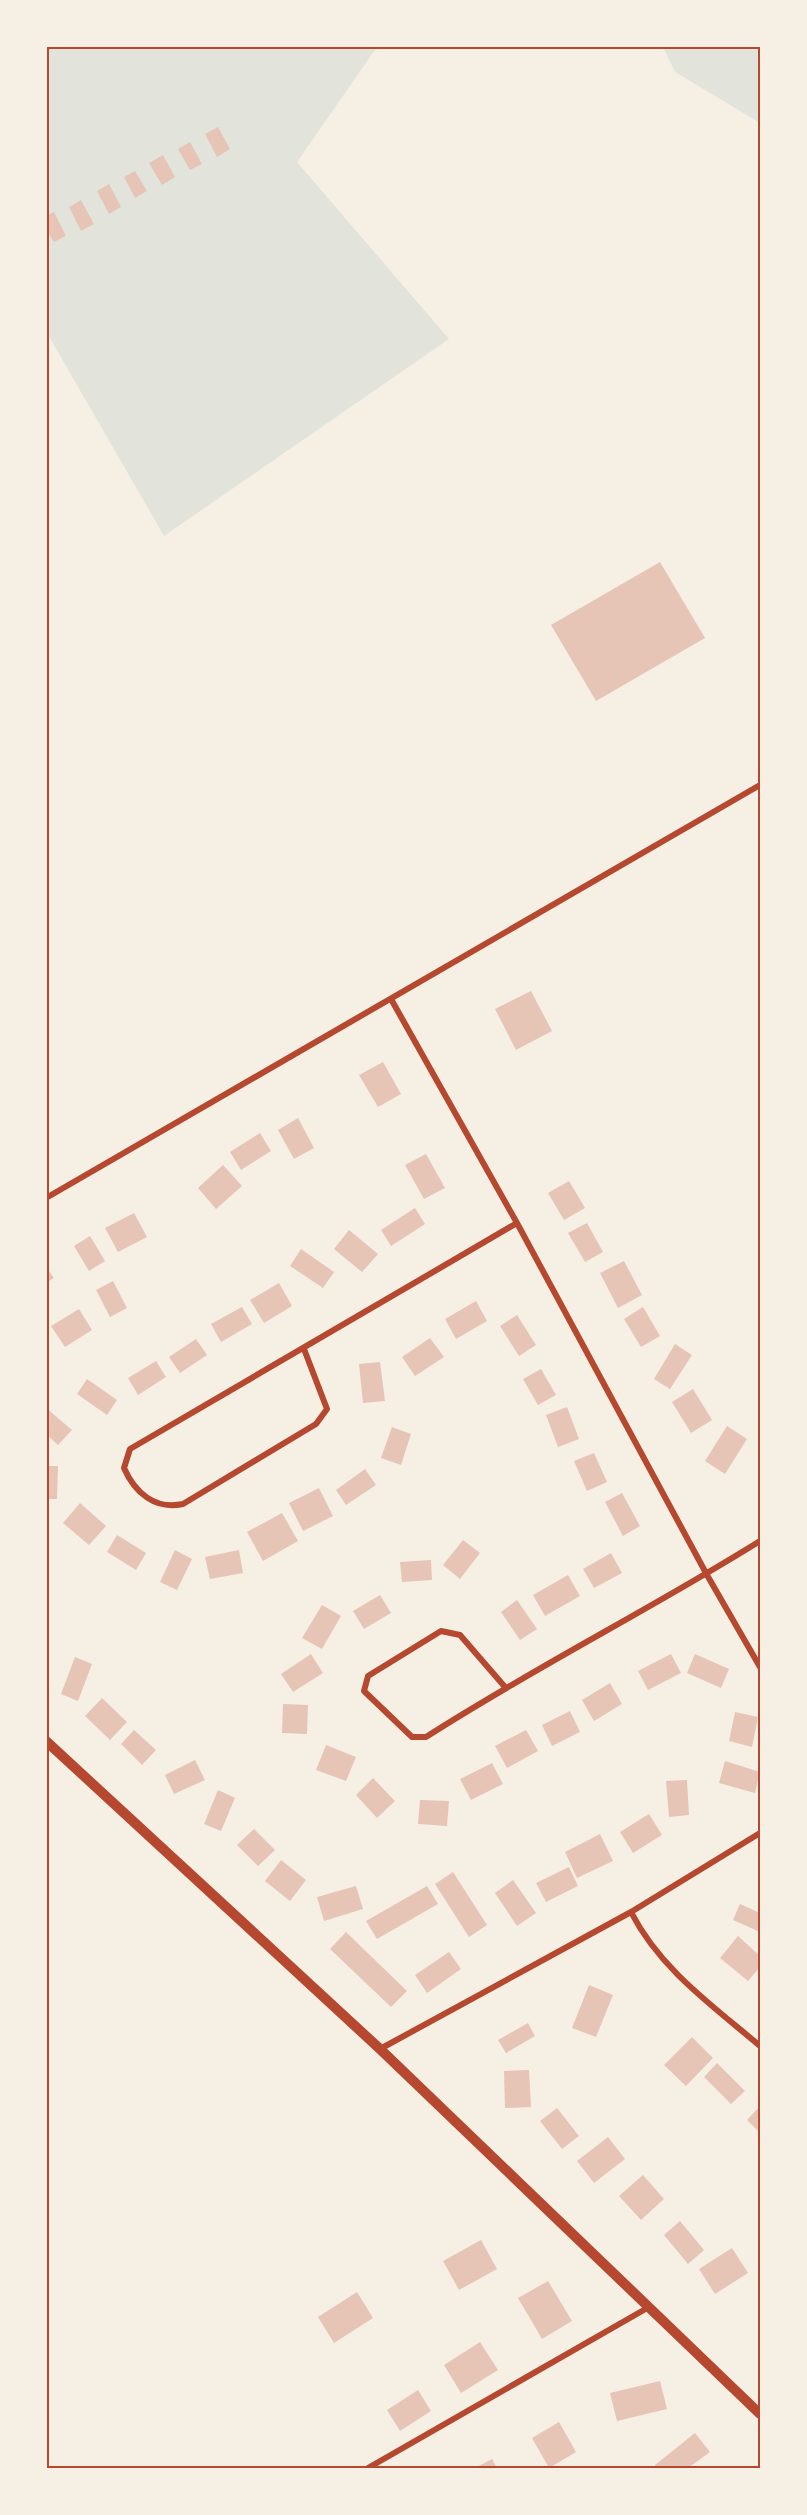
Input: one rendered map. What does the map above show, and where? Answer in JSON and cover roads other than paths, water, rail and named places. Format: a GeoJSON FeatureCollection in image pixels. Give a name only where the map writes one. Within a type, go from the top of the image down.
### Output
{"type":"FeatureCollection","features":[{"type":"Feature","properties":{"kind":"street"},"geometry":{"type":"LineString","coordinates":[[46,1198],[760,785]]}},
{"type":"Feature","properties":{"kind":"street"},"geometry":{"type":"LineString","coordinates":[[391,999],[517,1223],[707,1575],[760,1667]]}},
{"type":"Feature","properties":{"kind":"street"},"geometry":{"type":"LineString","coordinates":[[304,1349],[327,1409],[316,1424],[183,1504],[167,1508],[150,1501],[131,1485],[124,1468],[130,1449],[517,1223]]}},
{"type":"Feature","properties":{"kind":"street"},"geometry":{"type":"LineString","coordinates":[[505,1687],[460,1635],[441,1631],[368,1676],[364,1691],[412,1737],[426,1737],[505,1687],[707,1575],[760,1541]]}},
{"type":"Feature","properties":{"kind":"street"},"geometry":{"type":"LineString","coordinates":[[46,1741],[380,2049],[760,2414]]}},
{"type":"Feature","properties":{"kind":"street"},"geometry":{"type":"LineString","coordinates":[[380,2049],[631,1912],[760,1833]]}},
{"type":"Feature","properties":{"kind":"street"},"geometry":{"type":"LineString","coordinates":[[631,1912],[640,1932],[665,1964],[760,2046]]}},
{"type":"Feature","properties":{"kind":"street"},"geometry":{"type":"LineString","coordinates":[[368,2469],[649,2307]]}}]}
